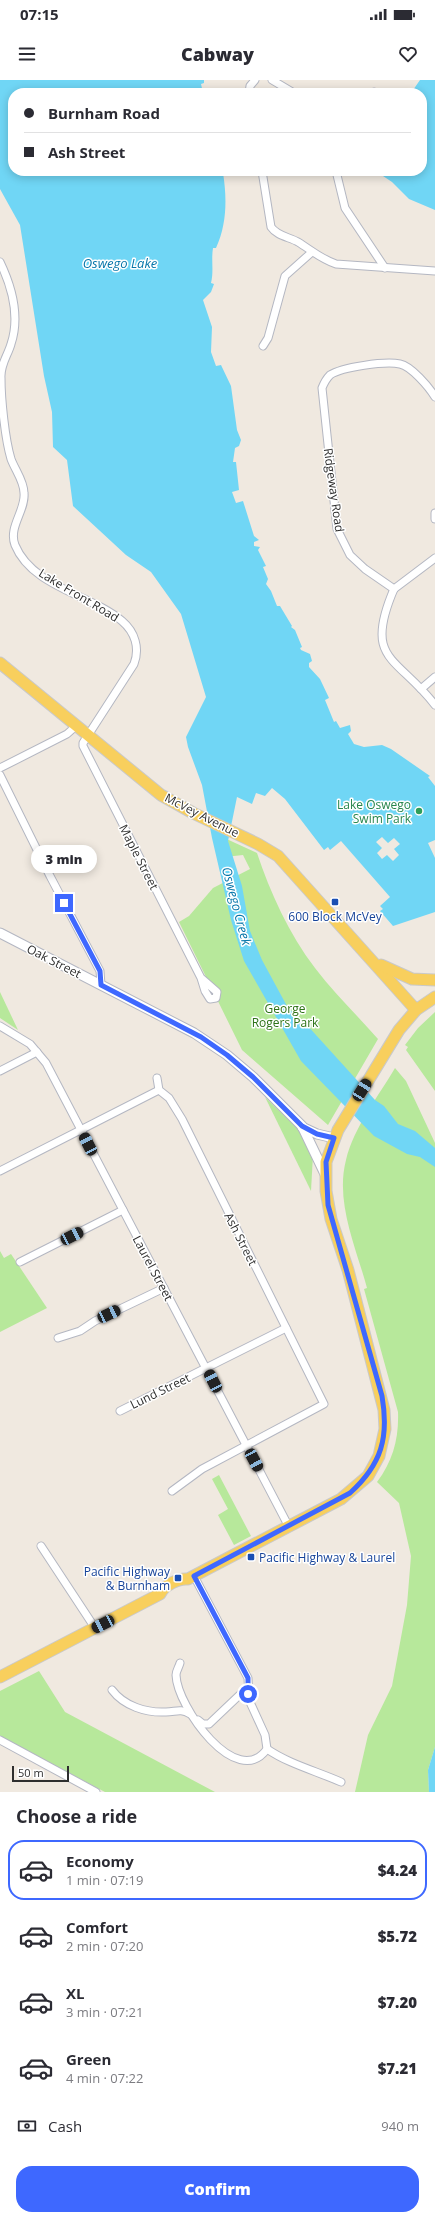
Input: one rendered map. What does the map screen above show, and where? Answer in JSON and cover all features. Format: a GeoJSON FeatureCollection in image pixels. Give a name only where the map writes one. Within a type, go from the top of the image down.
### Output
{"type":"FeatureCollection","features":[{"type":"Feature","properties":{"kind":"main road","name":"McVey Avenue"},"geometry":{"type":"LineString","coordinates":[[0,663],[161,794],[201,817],[266,848],[284,861],[416,1010]]}},
{"type":"Feature","properties":{"kind":"main road","name":"McVey Avenue"},"geometry":{"type":"LineString","coordinates":[[375,962],[412,979],[435,980]]}},
{"type":"Feature","properties":{"kind":"main road"},"geometry":{"type":"LineString","coordinates":[[0,1678],[160,1594],[166,1595],[186,1584],[191,1577],[342,1499],[368,1476],[379,1456],[385,1429],[382,1396],[348,1270],[331,1219],[326,1191],[326,1162],[336,1134],[399,1030],[416,1010],[435,997]]}},
{"type":"Feature","properties":{"kind":"street"},"geometry":{"type":"LineString","coordinates":[[272,80],[286,88]]}},
{"type":"Feature","properties":{"kind":"street"},"geometry":{"type":"LineString","coordinates":[[263,176],[271,227],[277,233],[297,241],[321,258],[336,264],[435,271]]}},
{"type":"Feature","properties":{"kind":"street"},"geometry":{"type":"LineString","coordinates":[[337,176],[345,208],[385,268]]}},
{"type":"Feature","properties":{"kind":"street"},"geometry":{"type":"LineString","coordinates":[[263,346],[268,338],[285,276],[312,252]]}},
{"type":"Feature","properties":{"kind":"street","name":"Lake Front Road"},"geometry":{"type":"LineString","coordinates":[[0,262],[13,301],[16,324],[0,377],[11,458],[24,493],[15,527],[15,546],[26,561],[46,578],[121,620],[133,634],[137,645],[137,656],[132,668],[88,735]]}},
{"type":"Feature","properties":{"kind":"street","name":"Ridgeway Road"},"geometry":{"type":"LineString","coordinates":[[394,588],[365,569],[350,554],[337,529],[322,388],[329,376],[341,370],[373,365],[401,364],[420,377],[435,397]]}},
{"type":"Feature","properties":{"kind":"street"},"geometry":{"type":"LineString","coordinates":[[435,513],[435,519]]}},
{"type":"Feature","properties":{"kind":"street"},"geometry":{"type":"LineString","coordinates":[[435,558],[394,588],[382,624],[382,644],[391,661],[421,689],[435,705]]}},
{"type":"Feature","properties":{"kind":"street"},"geometry":{"type":"LineString","coordinates":[[421,689],[435,677]]}},
{"type":"Feature","properties":{"kind":"street"},"geometry":{"type":"LineString","coordinates":[[0,768],[67,734],[76,726]]}},
{"type":"Feature","properties":{"kind":"street","name":"Maple Street"},"geometry":{"type":"LineString","coordinates":[[88,735],[83,743],[84,749],[201,978]]}},
{"type":"Feature","properties":{"kind":"street"},"geometry":{"type":"LineString","coordinates":[[0,775],[50,876],[100,971],[101,985]]}},
{"type":"Feature","properties":{"kind":"street","name":"Oak Street"},"geometry":{"type":"LineString","coordinates":[[0,933],[194,1033],[222,1052],[253,1077],[302,1126],[317,1134],[336,1134]]}},
{"type":"Feature","properties":{"kind":"street","name":"Laurel Street"},"geometry":{"type":"LineString","coordinates":[[0,1026],[22,1038],[37,1052],[61,1090],[289,1527]]}},
{"type":"Feature","properties":{"kind":"street"},"geometry":{"type":"LineString","coordinates":[[0,1072],[37,1052]]}},
{"type":"Feature","properties":{"kind":"street"},"geometry":{"type":"LineString","coordinates":[[0,1171],[159,1090],[157,1078]]}},
{"type":"Feature","properties":{"kind":"street","name":"Ash Street"},"geometry":{"type":"LineString","coordinates":[[159,1090],[169,1098],[182,1119],[324,1404],[247,1447]]}},
{"type":"Feature","properties":{"kind":"street","name":"Oak Street"},"geometry":{"type":"LineString","coordinates":[[302,1126],[326,1175]]}},
{"type":"Feature","properties":{"kind":"street"},"geometry":{"type":"LineString","coordinates":[[20,1262],[123,1210]]}},
{"type":"Feature","properties":{"kind":"street"},"geometry":{"type":"LineString","coordinates":[[58,1338],[80,1331],[95,1320],[164,1288]]}},
{"type":"Feature","properties":{"kind":"street","name":"Lund Street"},"geometry":{"type":"LineString","coordinates":[[120,1411],[286,1328]]}},
{"type":"Feature","properties":{"kind":"street"},"geometry":{"type":"LineString","coordinates":[[172,1491],[202,1469],[247,1447]]}},
{"type":"Feature","properties":{"kind":"street"},"geometry":{"type":"LineString","coordinates":[[41,1546],[95,1628]]}},
{"type":"Feature","properties":{"kind":"street"},"geometry":{"type":"LineString","coordinates":[[191,1577],[248,1678],[249,1700],[265,1735],[267,1749],[284,1760],[314,1770],[341,1782]]}},
{"type":"Feature","properties":{"kind":"street"},"geometry":{"type":"LineString","coordinates":[[180,1664],[176,1674],[179,1686],[191,1715],[219,1747],[241,1760],[253,1760],[260,1757],[267,1749]]}},
{"type":"Feature","properties":{"kind":"street"},"geometry":{"type":"LineString","coordinates":[[112,1690],[124,1702],[139,1708],[159,1712],[180,1709],[203,1724],[209,1724],[249,1686]]}},
{"type":"Feature","properties":{"kind":"street"},"geometry":{"type":"LineString","coordinates":[[0,1740],[96,1792]]}},
{"type":"Feature","properties":{"kind":"green space","name":"George Rogers Park"},"geometry":{"type":"Polygon","coordinates":[[[220,836],[257,853],[281,912],[306,955],[330,986],[378,1039],[328,1125],[242,1050],[179,922],[189,916],[213,888],[250,869],[243,855],[225,857],[220,836]]]}},
{"type":"Feature","properties":{"kind":"green space"},"geometry":{"type":"Polygon","coordinates":[[[0,992],[18,1030],[0,1018],[0,992]]]}},
{"type":"Feature","properties":{"kind":"green space"},"geometry":{"type":"Polygon","coordinates":[[[435,1012],[435,1091],[406,1050],[408,1047],[405,1045],[418,1028],[435,1012]]]}},
{"type":"Feature","properties":{"kind":"green space"},"geometry":{"type":"Polygon","coordinates":[[[395,1068],[406,1081],[435,1143],[435,1747],[428,1770],[429,1792],[355,1792],[368,1735],[392,1686],[407,1605],[411,1556],[399,1503],[377,1482],[383,1474],[394,1449],[398,1412],[364,1289],[367,1288],[348,1224],[343,1192],[343,1176],[346,1160],[355,1136],[367,1112],[395,1068]]]}},
{"type":"Feature","properties":{"kind":"green space"},"geometry":{"type":"Polygon","coordinates":[[[265,1097],[299,1130],[313,1155],[311,1191],[265,1097]]]}},
{"type":"Feature","properties":{"kind":"green space"},"geometry":{"type":"Polygon","coordinates":[[[0,1251],[4,1258],[11,1254],[47,1308],[0,1332],[0,1251]]]}},
{"type":"Feature","properties":{"kind":"green space"},"geometry":{"type":"Polygon","coordinates":[[[219,1475],[251,1536],[234,1545],[218,1515],[228,1509],[212,1479],[219,1475]]]}},
{"type":"Feature","properties":{"kind":"green space"},"geometry":{"type":"Polygon","coordinates":[[[39,1671],[65,1712],[215,1792],[105,1792],[0,1737],[0,1691],[39,1671]]]}},
{"type":"Feature","properties":{"kind":"water","name":"Oswego Lake"},"geometry":{"type":"Polygon","coordinates":[[[0,80],[204,80],[204,83],[201,84],[202,88],[8,88],[8,176],[223,176],[225,211],[220,239],[216,248],[213,248],[211,283],[214,284],[211,292],[203,300],[212,327],[211,352],[216,366],[221,365],[231,386],[237,430],[241,440],[239,446],[235,448],[233,462],[236,462],[239,490],[232,492],[236,503],[243,501],[254,536],[259,540],[254,542],[254,546],[260,547],[258,550],[266,566],[263,567],[268,579],[266,584],[271,591],[277,606],[280,606],[292,626],[291,627],[295,630],[302,647],[300,648],[301,650],[310,654],[312,661],[309,663],[309,667],[320,679],[329,698],[325,700],[334,722],[336,721],[340,728],[350,725],[351,731],[348,734],[354,744],[364,747],[382,745],[391,749],[430,776],[428,777],[435,786],[435,840],[428,843],[435,858],[435,912],[393,926],[380,911],[383,909],[380,906],[390,897],[341,841],[330,850],[328,847],[324,850],[285,799],[272,788],[265,796],[256,793],[252,804],[237,797],[228,841],[242,886],[250,931],[262,960],[288,1008],[306,1024],[375,1100],[384,1106],[398,1124],[415,1131],[435,1148],[435,1167],[420,1157],[407,1154],[374,1136],[301,1061],[244,961],[231,920],[212,838],[202,785],[188,747],[186,737],[206,697],[181,614],[151,572],[126,555],[73,506],[67,460],[53,447],[52,412],[44,376],[20,225],[0,189],[0,80]]]}},
{"type":"Feature","properties":{"kind":"water"},"geometry":{"type":"Polygon","coordinates":[[[420,80],[435,80],[435,210],[409,199],[392,182],[383,176],[427,176],[427,88],[414,88],[420,80]]]}},
{"type":"Feature","properties":{"kind":"water"},"geometry":{"type":"Polygon","coordinates":[[[435,1747],[435,1792],[429,1792],[428,1770],[435,1747]]]}},
{"type":"Feature","properties":{"kind":"pier"},"geometry":{"type":"Polygon","coordinates":[[[382,837],[388,843],[394,838],[400,844],[394,849],[399,855],[393,861],[387,855],[382,859],[377,853],[382,848],[376,842],[382,837]]]}},
{"type":"Feature","properties":{"kind":"place","name":"Lake Oswego Swim Park"},"geometry":{"type":"Point","coordinates":[419,811]}},
{"type":"Feature","properties":{"kind":"place","name":"600 Block McVey"},"geometry":{"type":"Point","coordinates":[335,902]}},
{"type":"Feature","properties":{"kind":"place","name":"Pacific Highway & Laurel"},"geometry":{"type":"Point","coordinates":[251,1557]}},
{"type":"Feature","properties":{"kind":"place","name":"Pacific Highway & Burnham"},"geometry":{"type":"Point","coordinates":[178,1578]}},
{"type":"Feature","properties":{"kind":"route"},"geometry":{"type":"LineString","coordinates":[[64,903],[100,971],[102,976],[101,985],[201,1037],[236,1062],[302,1126],[311,1132],[334,1138],[326,1162],[326,1191],[328,1205],[331,1219],[348,1270],[382,1396],[385,1418],[383,1443],[379,1456],[368,1476],[342,1499],[194,1576],[248,1678],[248,1694]]}},
{"type":"Feature","properties":{"kind":"water label","name":"Oswego Creek"},"geometry":{"type":"Point","coordinates":[237,906]}}]}
